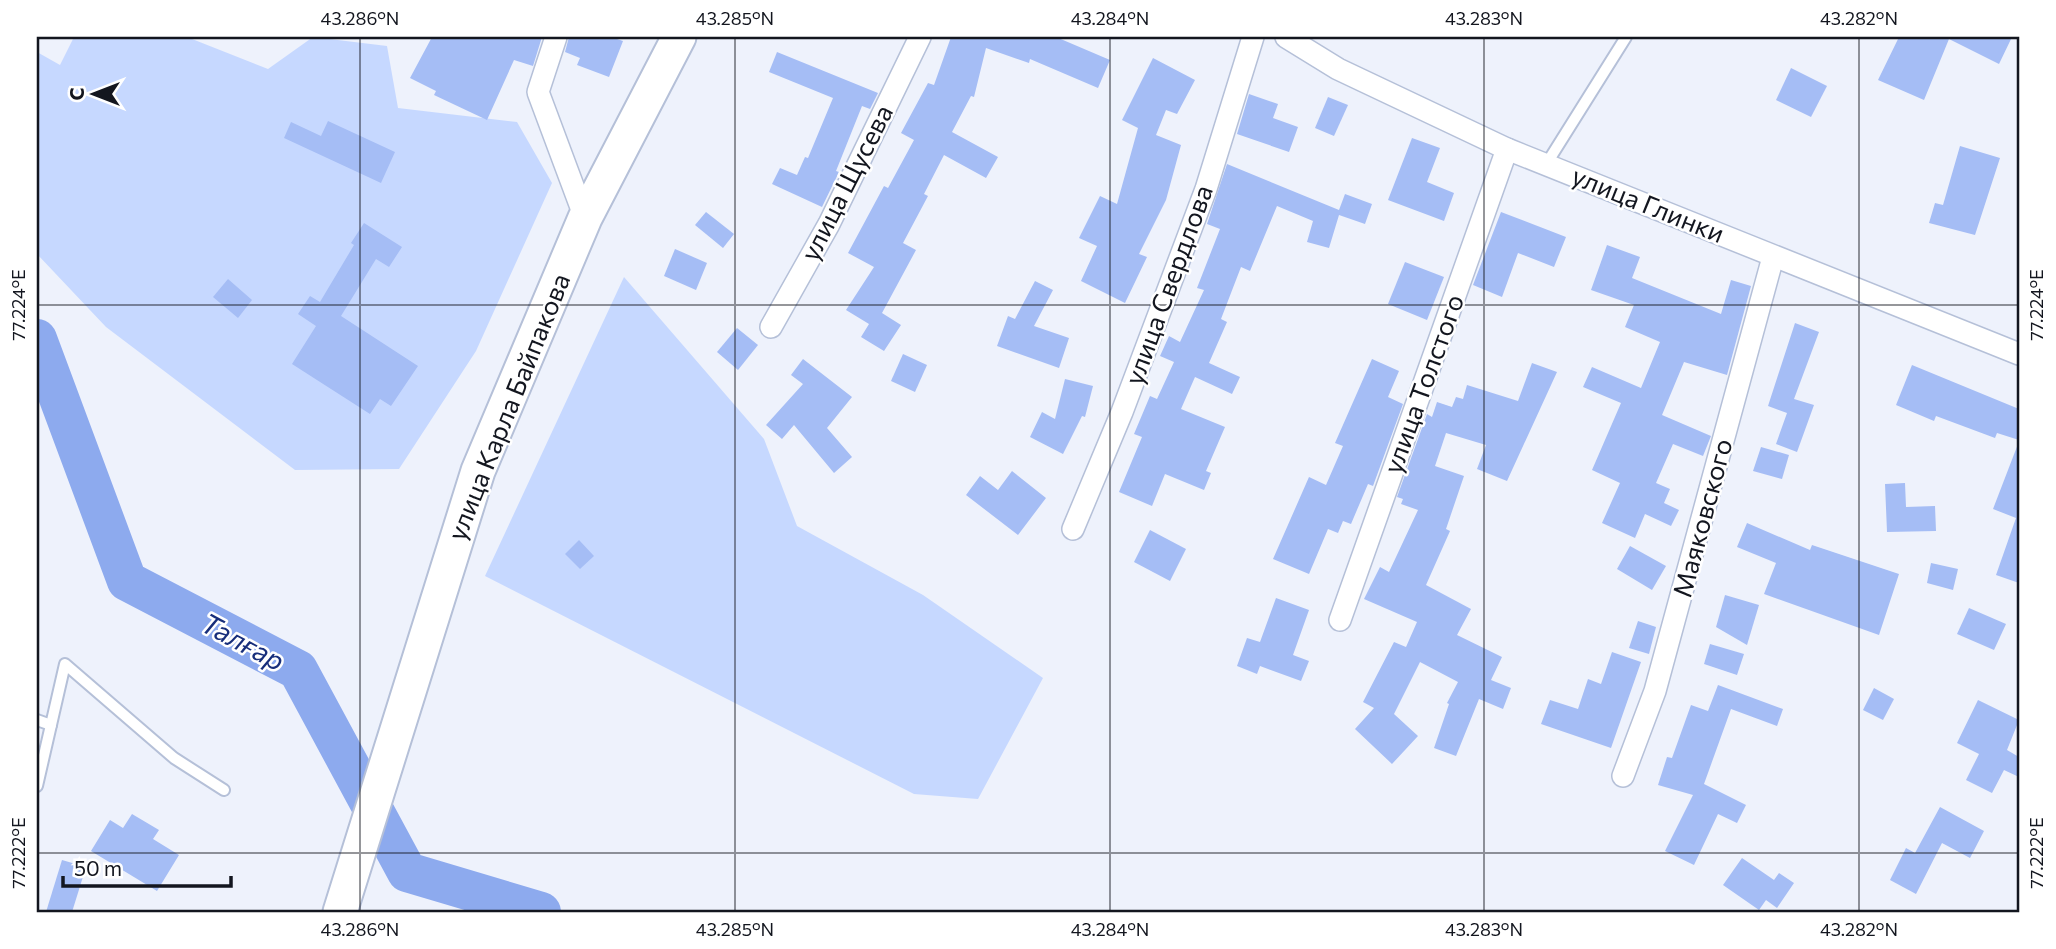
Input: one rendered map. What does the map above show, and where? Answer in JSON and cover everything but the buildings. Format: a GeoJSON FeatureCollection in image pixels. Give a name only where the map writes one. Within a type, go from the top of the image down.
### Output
{"type":"FeatureCollection","features":[{"type":"Feature","properties":{"kind":"main road","name":"улица Карла Байпакова"},"geometry":{"type":"LineString","coordinates":[[340,912],[478,471],[585,218],[679,37]]}},
{"type":"Feature","properties":{"kind":"street"},"geometry":{"type":"LineString","coordinates":[[556,37],[538,92],[585,218]]}},
{"type":"Feature","properties":{"kind":"street","name":"улица Щусева"},"geometry":{"type":"LineString","coordinates":[[771,327],[829,224],[920,37]]}},
{"type":"Feature","properties":{"kind":"street","name":"улица Свердлова"},"geometry":{"type":"LineString","coordinates":[[1073,529],[1122,412],[1206,189],[1253,37]]}},
{"type":"Feature","properties":{"kind":"street","name":"улица Глинки"},"geometry":{"type":"LineString","coordinates":[[1298,40],[1338,69],[1507,149],[2019,355]]}},
{"type":"Feature","properties":{"kind":"street","name":"улица Толстого"},"geometry":{"type":"LineString","coordinates":[[1340,620],[1507,149]]}},
{"type":"Feature","properties":{"kind":"street","name":"Маяковского"},"geometry":{"type":"LineString","coordinates":[[1623,776],[1655,691],[1773,257]]}},
{"type":"Feature","properties":{"kind":"lane"},"geometry":{"type":"LineString","coordinates":[[1547,163],[1626,37]]}},
{"type":"Feature","properties":{"kind":"lane"},"geometry":{"type":"LineString","coordinates":[[37,786],[65,664],[174,758],[223,790]]}},
{"type":"Feature","properties":{"kind":"lane"},"geometry":{"type":"LineString","coordinates":[[37,720],[51,725]]}},
{"type":"Feature","properties":{"kind":"shaded area"},"geometry":{"type":"Polygon","coordinates":[[[74,37],[187,37],[268,69],[313,37],[387,46],[398,108],[517,122],[552,183],[476,351],[399,469],[295,470],[106,327],[37,254],[37,52],[60,65],[74,37]]]}},
{"type":"Feature","properties":{"kind":"shaded area"},"geometry":{"type":"Polygon","coordinates":[[[624,277],[764,439],[797,526],[923,595],[1043,678],[978,799],[914,794],[485,576],[624,277]]]}},
{"type":"Feature","properties":{"kind":"waterway","name":"Талғар"},"geometry":{"type":"LineString","coordinates":[[37,339],[127,581],[298,670],[407,872],[541,912]]}}]}
